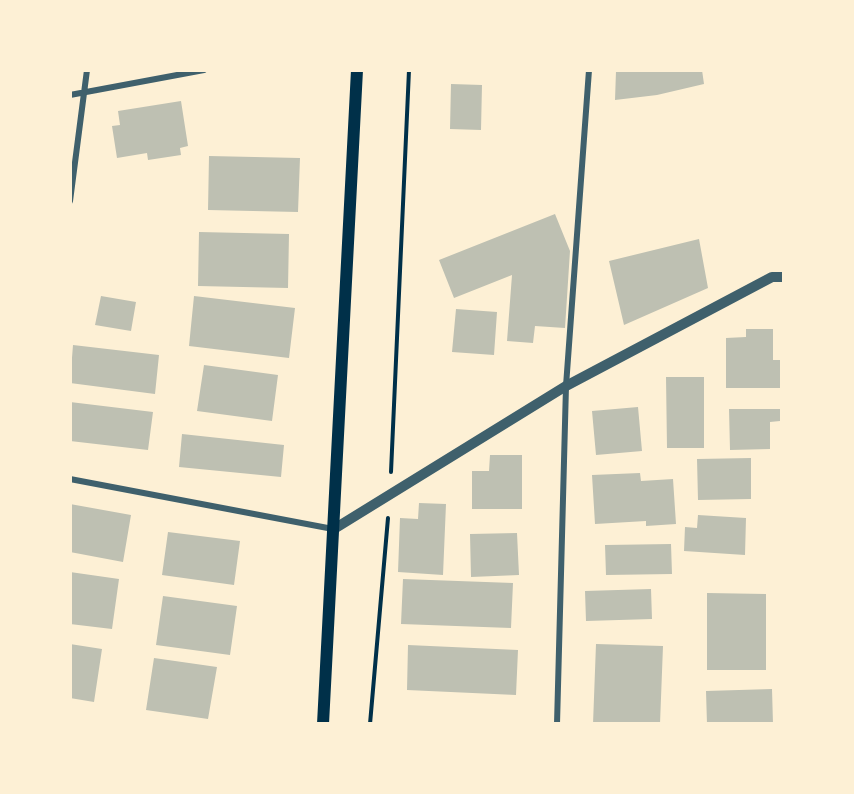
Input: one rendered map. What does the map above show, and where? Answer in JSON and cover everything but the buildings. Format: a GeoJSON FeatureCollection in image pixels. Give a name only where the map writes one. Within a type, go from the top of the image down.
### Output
{"type":"FeatureCollection","features":[{"type":"Feature","properties":{"kind":"main road"},"geometry":{"type":"LineString","coordinates":[[323,723],[357,70]]}},
{"type":"Feature","properties":{"kind":"street"},"geometry":{"type":"LineString","coordinates":[[70,201],[87,70]]}},
{"type":"Feature","properties":{"kind":"street"},"geometry":{"type":"LineString","coordinates":[[70,96],[204,70]]}},
{"type":"Feature","properties":{"kind":"street"},"geometry":{"type":"LineString","coordinates":[[557,723],[566,386],[589,70]]}},
{"type":"Feature","properties":{"kind":"street"},"geometry":{"type":"LineString","coordinates":[[70,479],[334,529],[566,386],[772,278],[783,277]]}},
{"type":"Feature","properties":{"kind":"path"},"geometry":{"type":"LineString","coordinates":[[370,723],[390,495],[409,70]]}}]}
